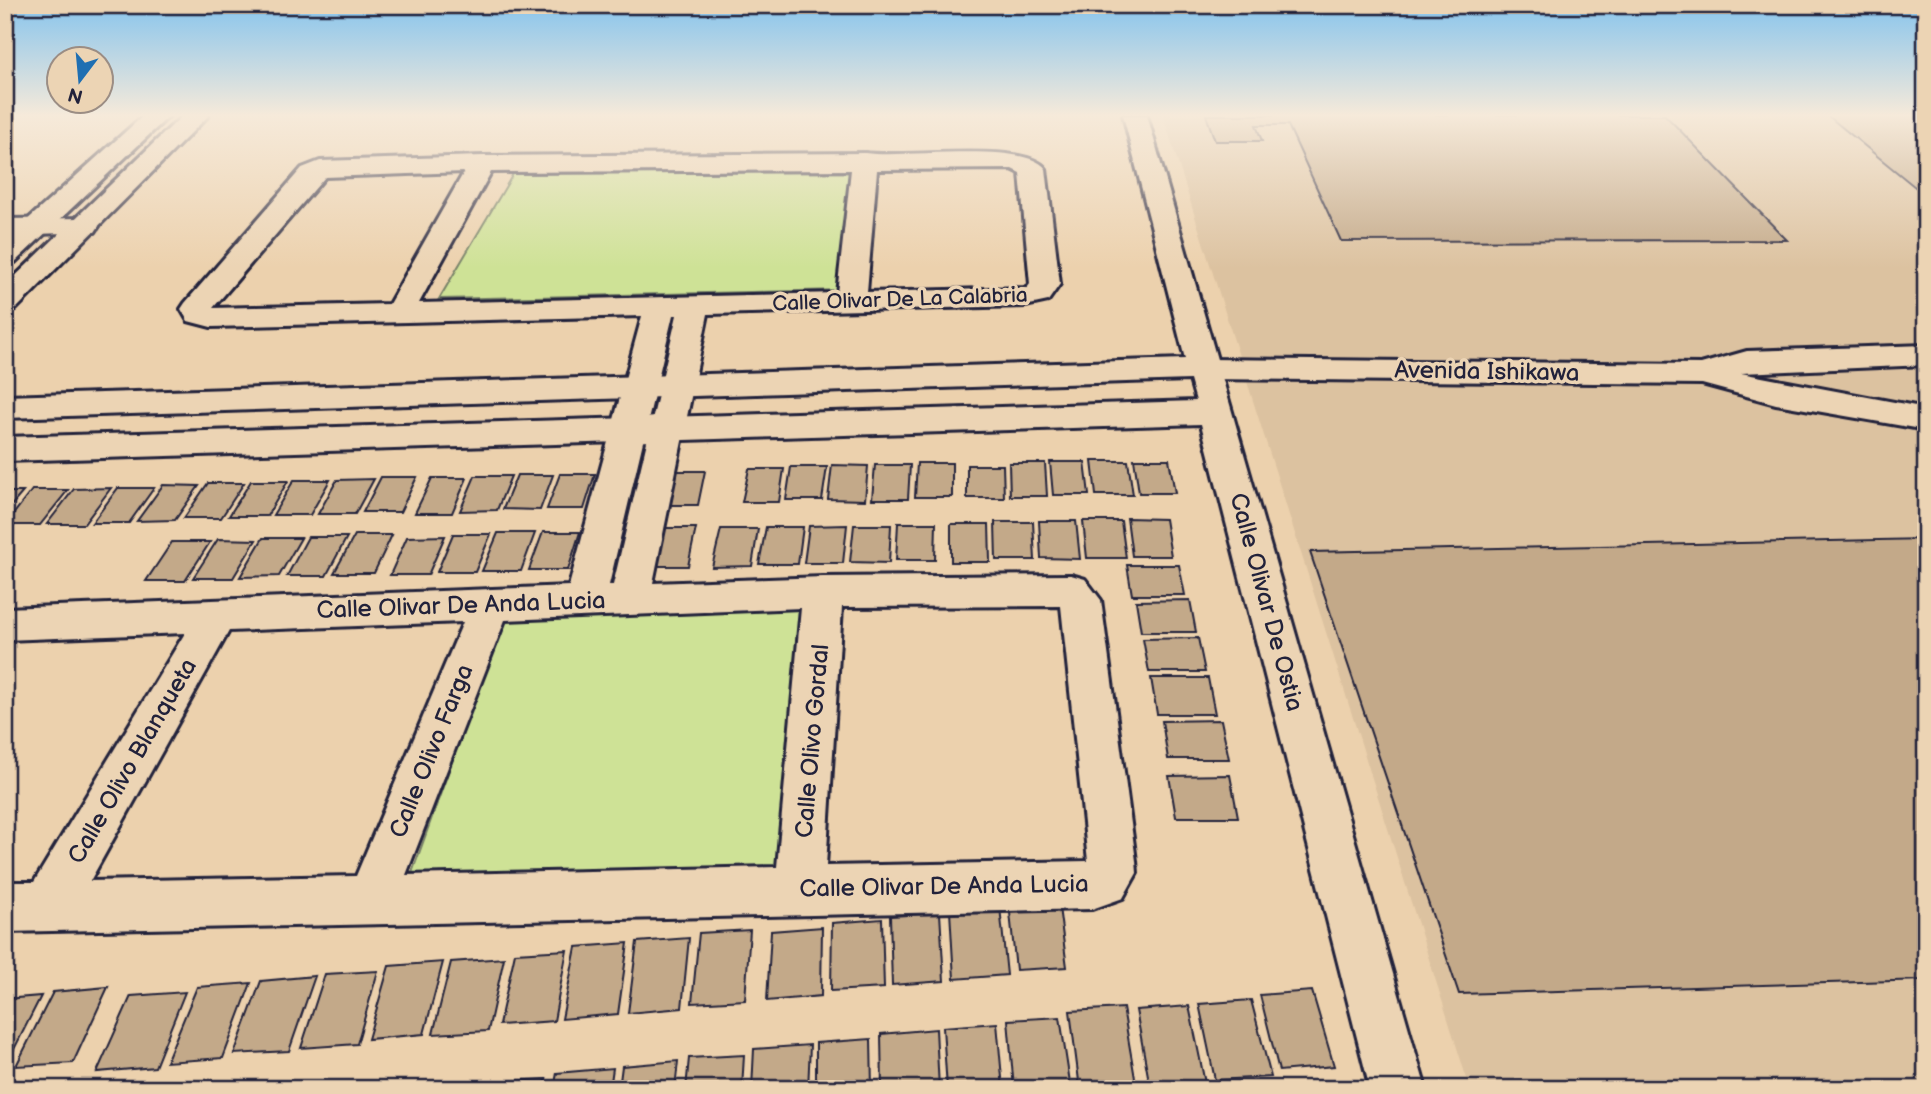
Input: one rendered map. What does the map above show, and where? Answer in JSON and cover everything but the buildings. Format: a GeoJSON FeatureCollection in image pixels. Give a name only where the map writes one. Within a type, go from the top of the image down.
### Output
{"type":"FeatureCollection","features":[{"type":"Feature","properties":{"kind":"street"},"geometry":{"type":"LineString","coordinates":[[14,239],[99,166]]}},
{"type":"Feature","properties":{"kind":"street"},"geometry":{"type":"LineString","coordinates":[[5,303],[145,166]]}},
{"type":"Feature","properties":{"kind":"street","name":"Calle Olivar De La Calabria"},"geometry":{"type":"LineString","coordinates":[[433,166],[315,171],[196,309],[199,314],[211,318],[1037,295],[1045,284],[1033,169],[1030,166]]}},
{"type":"Feature","properties":{"kind":"street"},"geometry":{"type":"LineString","coordinates":[[400,311],[481,166]]}},
{"type":"Feature","properties":{"kind":"street"},"geometry":{"type":"LineString","coordinates":[[850,300],[864,166]]}},
{"type":"Feature","properties":{"kind":"street","name":"Calle Olivar De Ostia"},"geometry":{"type":"LineString","coordinates":[[1149,166],[1398,1089]]}},
{"type":"Feature","properties":{"kind":"street"},"geometry":{"type":"LineString","coordinates":[[14,239],[76,234]]}},
{"type":"Feature","properties":{"kind":"street"},"geometry":{"type":"LineString","coordinates":[[629,599],[669,429],[694,306]]}},
{"type":"Feature","properties":{"kind":"street"},"geometry":{"type":"LineString","coordinates":[[585,600],[660,307]]}},
{"type":"Feature","properties":{"kind":"street","name":"Avenida Ishikawa"},"geometry":{"type":"LineString","coordinates":[[1702,374],[1747,361],[1926,355]]}},
{"type":"Feature","properties":{"kind":"street","name":"Avenida Ishikawa"},"geometry":{"type":"LineString","coordinates":[[5,407],[640,384],[1272,369],[1702,374],[1776,393],[1926,419]]}},
{"type":"Feature","properties":{"kind":"street"},"geometry":{"type":"LineString","coordinates":[[5,449],[1216,412]]}},
{"type":"Feature","properties":{"kind":"street","name":"Calle Olivar De Anda Lucia"},"geometry":{"type":"LineString","coordinates":[[5,624],[823,592],[1059,590],[1077,594],[1081,600],[1112,861],[1111,873],[1105,881],[1093,885],[26,906]]}},
{"type":"Feature","properties":{"kind":"street","name":"Calle Olivo Gordal"},"geometry":{"type":"LineString","coordinates":[[800,890],[823,592]]}},
{"type":"Feature","properties":{"kind":"street","name":"Calle Olivo Farga"},"geometry":{"type":"LineString","coordinates":[[371,900],[491,603]]}},
{"type":"Feature","properties":{"kind":"street","name":"Calle Olivo Blanqueta"},"geometry":{"type":"LineString","coordinates":[[26,906],[217,616]]}},
{"type":"Feature","properties":{"kind":"shaded area"},"geometry":{"type":"Polygon","coordinates":[[[1179,166],[1926,166],[1926,1089],[1470,1089],[1179,166]]]}},
{"type":"Feature","properties":{"kind":"green space"},"geometry":{"type":"Polygon","coordinates":[[[858,172],[844,290],[439,299],[513,174],[858,172]]]}},
{"type":"Feature","properties":{"kind":"green space"},"geometry":{"type":"Polygon","coordinates":[[[823,592],[797,888],[403,898],[509,603],[823,592]]]}}]}
